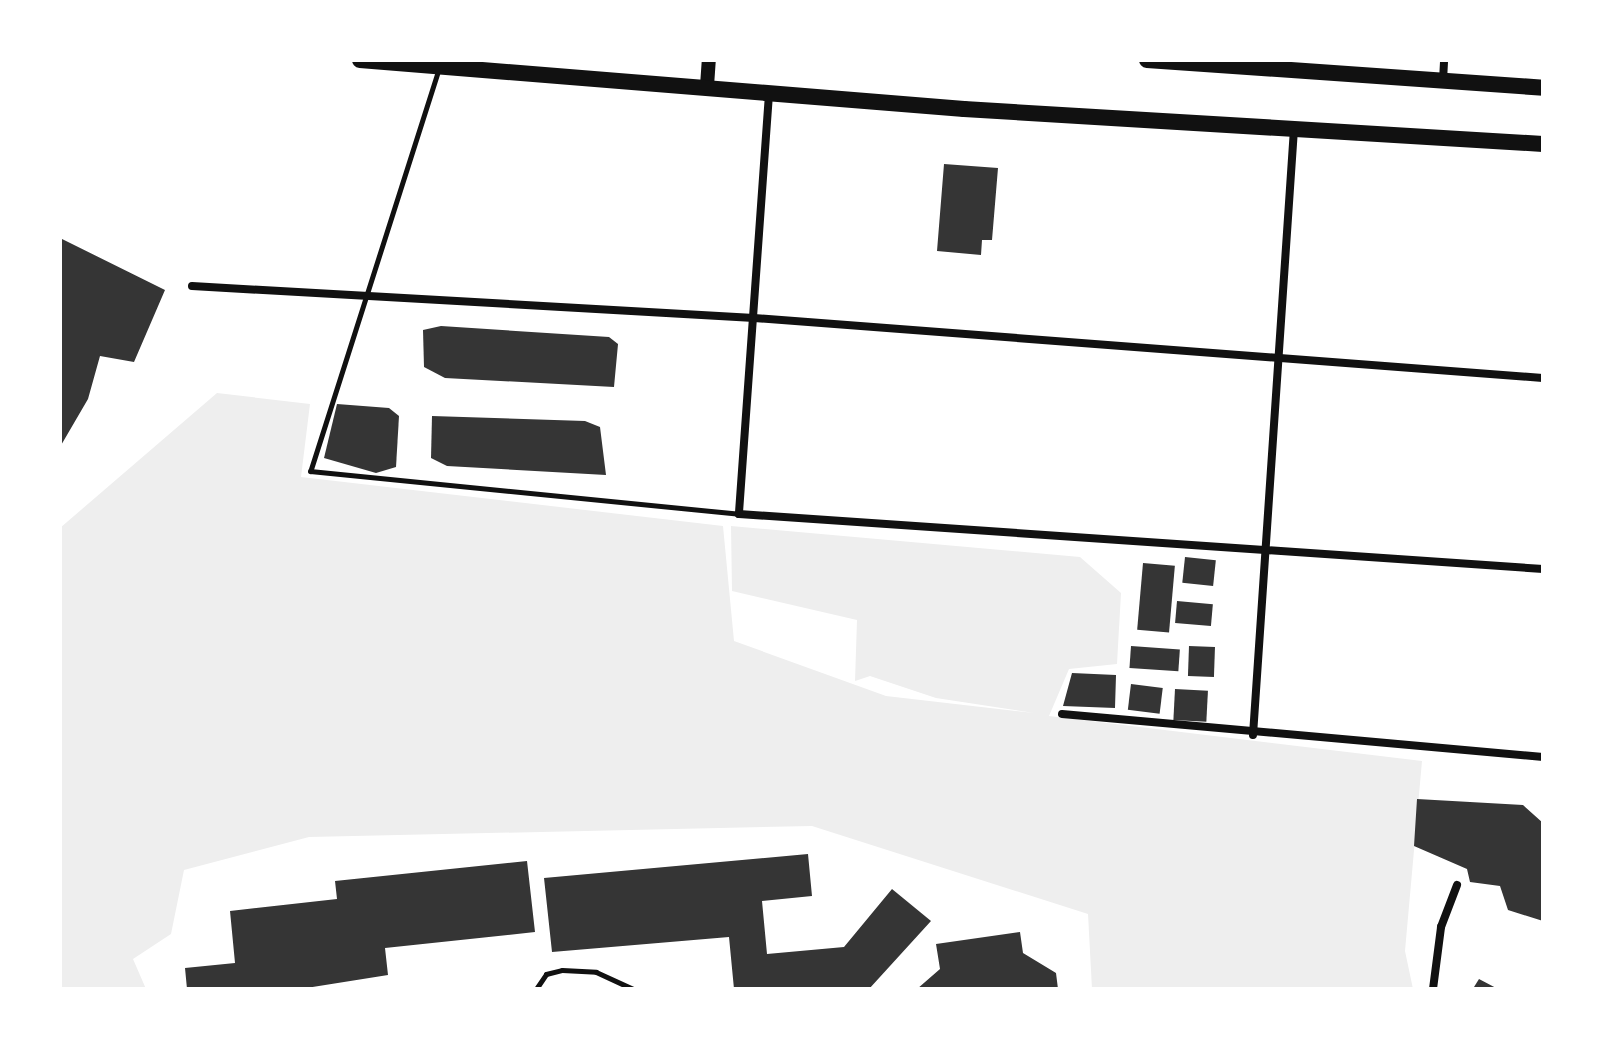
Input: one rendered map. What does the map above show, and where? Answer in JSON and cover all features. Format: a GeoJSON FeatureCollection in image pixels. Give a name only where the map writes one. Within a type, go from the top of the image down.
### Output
{"type":"FeatureCollection","features":[{"type":"Feature","properties":{"kind":"main road"},"geometry":{"type":"LineString","coordinates":[[360,60],[769,93],[1543,144]]}},
{"type":"Feature","properties":{"kind":"main road"},"geometry":{"type":"LineString","coordinates":[[707,86],[709,60]]}},
{"type":"Feature","properties":{"kind":"main road"},"geometry":{"type":"LineString","coordinates":[[1147,60],[1256,64],[1543,88]]}},
{"type":"Feature","properties":{"kind":"street"},"geometry":{"type":"LineString","coordinates":[[1443,82],[1444,60]]}},
{"type":"Feature","properties":{"kind":"street"},"geometry":{"type":"LineString","coordinates":[[769,93],[739,514],[1543,569]]}},
{"type":"Feature","properties":{"kind":"street"},"geometry":{"type":"LineString","coordinates":[[1253,735],[1270,550],[1294,129]]}},
{"type":"Feature","properties":{"kind":"street"},"geometry":{"type":"LineString","coordinates":[[192,286],[754,318],[1543,378]]}},
{"type":"Feature","properties":{"kind":"street"},"geometry":{"type":"LineString","coordinates":[[1062,714],[1253,735],[1543,757]]}},
{"type":"Feature","properties":{"kind":"street"},"geometry":{"type":"LineString","coordinates":[[1433,989],[1441,927],[1457,885]]}},
{"type":"Feature","properties":{"kind":"lane"},"geometry":{"type":"LineString","coordinates":[[440,66],[362,295],[310,471],[739,514]]}},
{"type":"Feature","properties":{"kind":"lane"},"geometry":{"type":"LineString","coordinates":[[536,989],[546,974],[562,970],[596,972],[633,989]]}},
{"type":"Feature","properties":{"kind":"shaded area"},"geometry":{"type":"Polygon","coordinates":[[[217,393],[310,404],[301,477],[723,526],[734,641],[886,696],[1034,713],[936,698],[870,676],[855,681],[857,620],[732,591],[731,526],[1080,557],[1121,593],[1117,664],[1069,669],[1049,716],[1422,761],[1405,951],[1413,989],[1092,989],[1088,914],[812,826],[309,837],[184,870],[171,934],[133,959],[146,989],[60,989],[60,528],[217,393]]]}},
{"type":"Feature","properties":{"kind":"building"},"geometry":{"type":"Polygon","coordinates":[[[944,164],[998,168],[992,240],[982,240],[981,255],[937,251],[944,164]]]}},
{"type":"Feature","properties":{"kind":"building"},"geometry":{"type":"Polygon","coordinates":[[[60,238],[165,290],[134,362],[100,356],[88,399],[60,447],[60,238]]]}},
{"type":"Feature","properties":{"kind":"building"},"geometry":{"type":"Polygon","coordinates":[[[441,326],[609,337],[618,344],[614,387],[445,378],[424,367],[423,330],[441,326]]]}},
{"type":"Feature","properties":{"kind":"building"},"geometry":{"type":"Polygon","coordinates":[[[337,404],[389,408],[399,416],[396,467],[376,473],[324,458],[337,404]]]}},
{"type":"Feature","properties":{"kind":"building"},"geometry":{"type":"Polygon","coordinates":[[[432,416],[585,421],[600,427],[606,475],[447,466],[431,458],[432,416]]]}},
{"type":"Feature","properties":{"kind":"building"},"geometry":{"type":"Polygon","coordinates":[[[1185,557],[1216,560],[1213,586],[1182,583],[1185,557]]]}},
{"type":"Feature","properties":{"kind":"building"},"geometry":{"type":"Polygon","coordinates":[[[1143,563],[1175,566],[1169,633],[1137,630],[1143,563]]]}},
{"type":"Feature","properties":{"kind":"building"},"geometry":{"type":"Polygon","coordinates":[[[1177,601],[1213,604],[1211,626],[1175,623],[1177,601]]]}},
{"type":"Feature","properties":{"kind":"building"},"geometry":{"type":"Polygon","coordinates":[[[1131,646],[1180,649],[1178,671],[1129,668],[1131,646]]]}},
{"type":"Feature","properties":{"kind":"building"},"geometry":{"type":"Polygon","coordinates":[[[1189,646],[1215,647],[1214,677],[1188,676],[1189,646]]]}},
{"type":"Feature","properties":{"kind":"building"},"geometry":{"type":"Polygon","coordinates":[[[1072,673],[1116,675],[1115,708],[1063,706],[1072,673]]]}},
{"type":"Feature","properties":{"kind":"building"},"geometry":{"type":"Polygon","coordinates":[[[1131,684],[1163,688],[1160,714],[1128,710],[1131,684]]]}},
{"type":"Feature","properties":{"kind":"building"},"geometry":{"type":"Polygon","coordinates":[[[1175,689],[1208,691],[1206,722],[1173,720],[1175,689]]]}},
{"type":"Feature","properties":{"kind":"building"},"geometry":{"type":"Polygon","coordinates":[[[1417,799],[1523,805],[1543,823],[1543,921],[1508,910],[1500,886],[1470,882],[1467,869],[1414,846],[1417,799]]]}},
{"type":"Feature","properties":{"kind":"building"},"geometry":{"type":"Polygon","coordinates":[[[808,854],[812,896],[762,901],[767,954],[844,947],[892,889],[931,921],[869,989],[734,989],[729,937],[552,952],[544,878],[808,854]]]}},
{"type":"Feature","properties":{"kind":"building"},"geometry":{"type":"Polygon","coordinates":[[[527,861],[535,932],[385,948],[388,975],[300,989],[187,989],[185,968],[235,963],[230,911],[337,899],[335,881],[527,861]]]}},
{"type":"Feature","properties":{"kind":"building"},"geometry":{"type":"Polygon","coordinates":[[[1020,932],[1023,953],[1056,973],[1058,989],[917,989],[940,969],[936,944],[1020,932]]]}},
{"type":"Feature","properties":{"kind":"building"},"geometry":{"type":"Polygon","coordinates":[[[1479,979],[1498,989],[1443,989],[1474,987],[1479,979]]]}}]}
